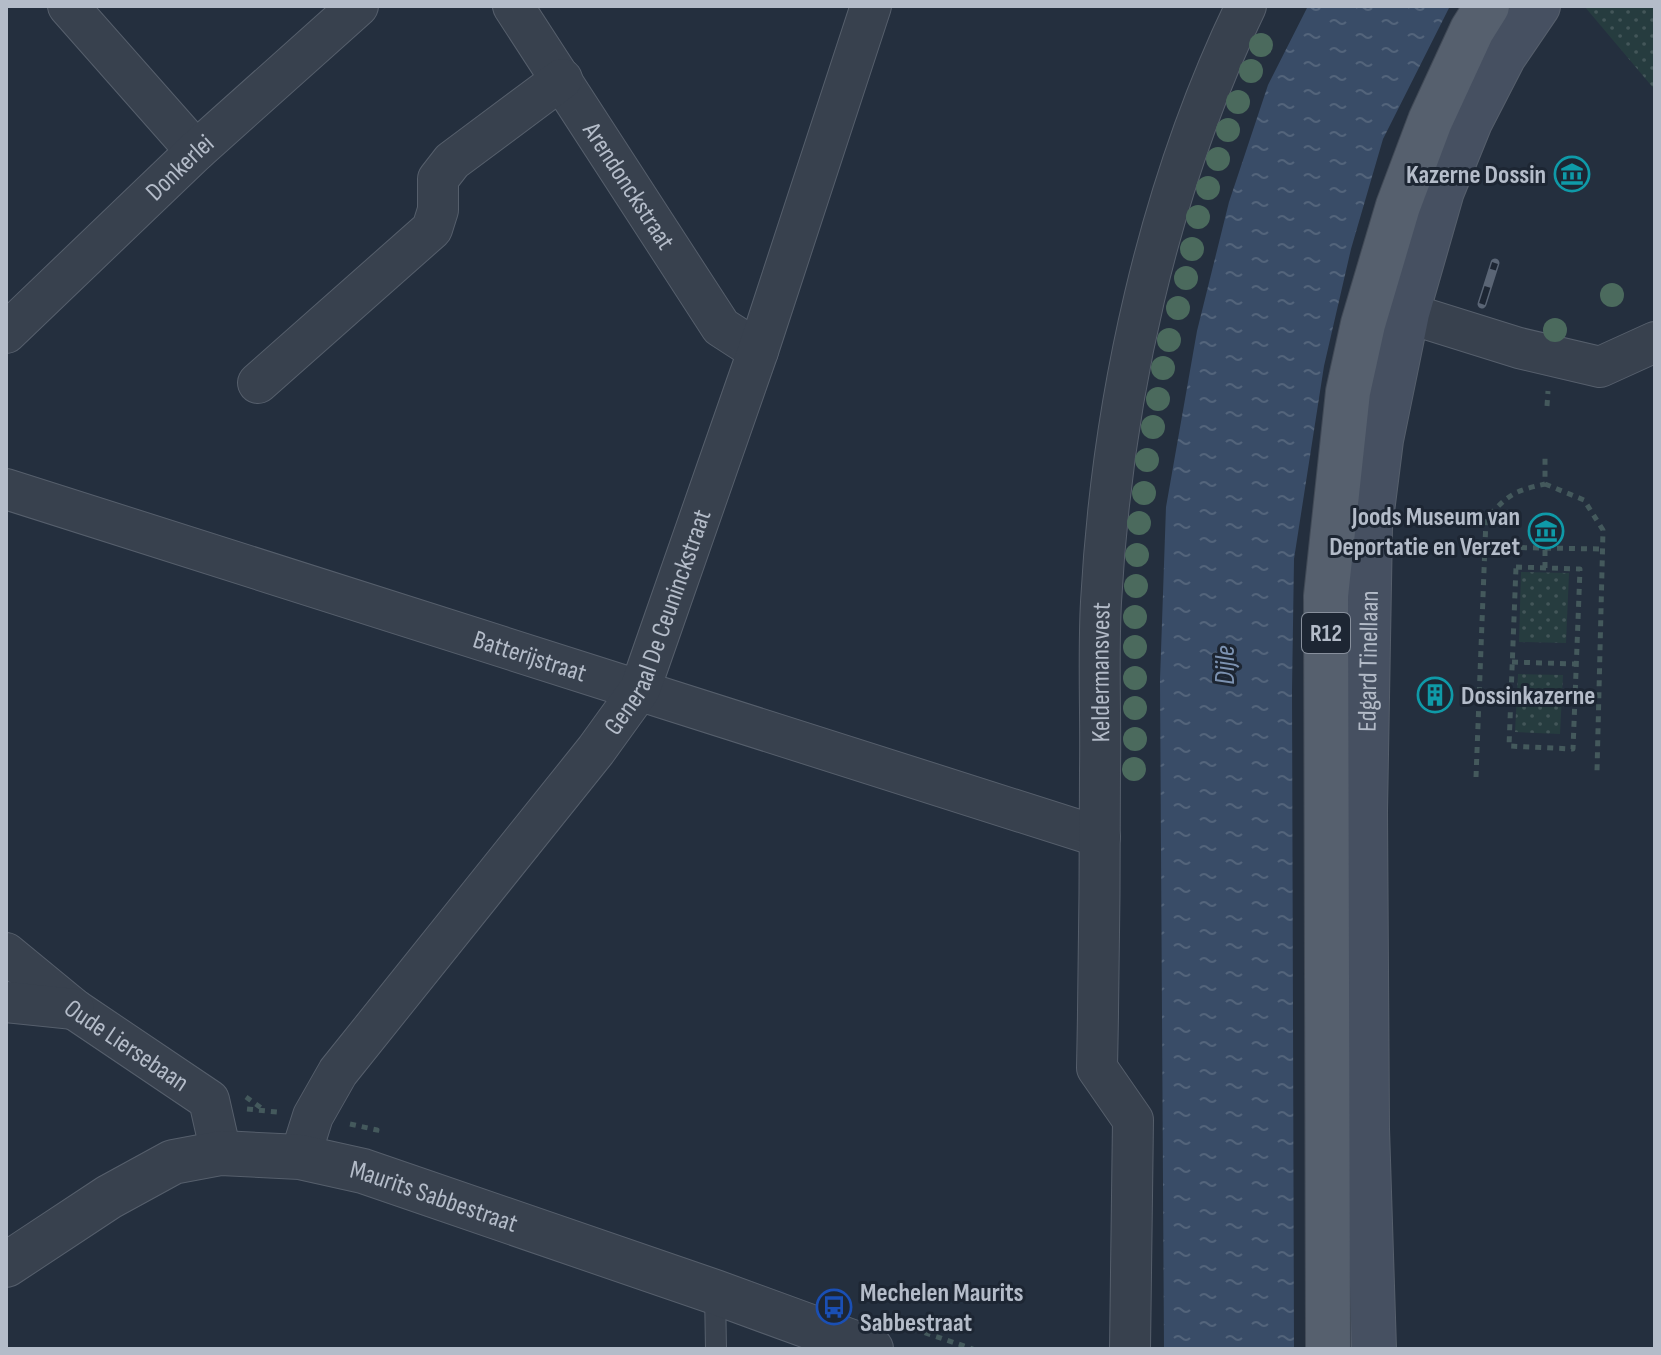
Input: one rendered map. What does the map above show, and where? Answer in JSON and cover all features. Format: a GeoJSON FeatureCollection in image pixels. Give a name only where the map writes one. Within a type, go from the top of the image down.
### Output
{"type":"FeatureCollection","features":[{"type":"Feature","properties":{"kind":"main road","name":"Edgard Tinellaan"},"geometry":{"type":"LineString","coordinates":[[1328,1349],[1326,596],[1348,392],[1363,324],[1398,206],[1430,121],[1472,30],[1487,6]]}},
{"type":"Feature","properties":{"kind":"main road","name":"Edgard Tinellaan"},"geometry":{"type":"LineString","coordinates":[[1374,1349],[1367,1129],[1366,621],[1370,527],[1379,454],[1407,313],[1442,191],[1470,122],[1504,56],[1538,6]]}},
{"type":"Feature","properties":{"kind":"street"},"geometry":{"type":"LineString","coordinates":[[68,6],[196,151]]}},
{"type":"Feature","properties":{"kind":"street","name":"Donkerlei"},"geometry":{"type":"LineString","coordinates":[[6,333],[196,151],[358,6]]}},
{"type":"Feature","properties":{"kind":"street","name":"Arendonckstraat"},"geometry":{"type":"LineString","coordinates":[[513,6],[721,327],[758,351]]}},
{"type":"Feature","properties":{"kind":"street","name":"Generaal De Ceuninckstraat"},"geometry":{"type":"LineString","coordinates":[[300,1157],[313,1116],[338,1072],[596,750],[640,689],[758,351],[871,6]]}},
{"type":"Feature","properties":{"kind":"street","name":"Keldermansvest"},"geometry":{"type":"LineString","coordinates":[[1130,1349],[1133,1120],[1097,1068],[1101,603],[1117,437],[1141,301],[1204,106],[1246,6]]}},
{"type":"Feature","properties":{"kind":"street"},"geometry":{"type":"LineString","coordinates":[[258,383],[432,229],[438,210],[438,179],[452,161],[562,79]]}},
{"type":"Feature","properties":{"kind":"street"},"geometry":{"type":"LineString","coordinates":[[1363,324],[1407,313],[1519,348],[1600,367],[1655,342]]}},
{"type":"Feature","properties":{"kind":"street","name":"Batterijstraat"},"geometry":{"type":"LineString","coordinates":[[6,489],[1100,837]]}},
{"type":"Feature","properties":{"kind":"street","name":"Oude Liersebaan"},"geometry":{"type":"LineString","coordinates":[[6,953],[74,1009],[209,1100],[221,1153]]}},
{"type":"Feature","properties":{"kind":"street"},"geometry":{"type":"LineString","coordinates":[[6,1002],[74,1009]]}},
{"type":"Feature","properties":{"kind":"street","name":"Maurits Sabbestraat"},"geometry":{"type":"LineString","coordinates":[[6,1265],[109,1197],[173,1162],[221,1153],[300,1157],[363,1171],[871,1349]]}},
{"type":"Feature","properties":{"kind":"lane"},"geometry":{"type":"LineString","coordinates":[[715,1292],[716,1349]]}},
{"type":"Feature","properties":{"kind":"path"},"geometry":{"type":"LineString","coordinates":[[1545,453],[1545,484]]}},
{"type":"Feature","properties":{"kind":"path"},"geometry":{"type":"LineString","coordinates":[[1476,777],[1486,519],[1505,497],[1545,484],[1584,500],[1603,530],[1597,771]]}},
{"type":"Feature","properties":{"kind":"path"},"geometry":{"type":"LineString","coordinates":[[1485,547],[1602,549]]}},
{"type":"Feature","properties":{"kind":"path"},"geometry":{"type":"LineString","coordinates":[[1545,548],[1545,568]]}},
{"type":"Feature","properties":{"kind":"path"},"geometry":{"type":"LineString","coordinates":[[1516,567],[1545,568],[1580,569],[1573,749],[1509,746],[1516,567]]}},
{"type":"Feature","properties":{"kind":"path"},"geometry":{"type":"LineString","coordinates":[[1512,662],[1576,664]]}},
{"type":"Feature","properties":{"kind":"green space"},"geometry":{"type":"Polygon","coordinates":[[[1655,6],[1655,90],[1585,7],[1655,6]]]}},
{"type":"Feature","properties":{"kind":"green space"},"geometry":{"type":"Polygon","coordinates":[[[1521,572],[1569,573],[1566,643],[1519,642],[1521,572]]]}},
{"type":"Feature","properties":{"kind":"green space"},"geometry":{"type":"Polygon","coordinates":[[[1518,674],[1563,675],[1560,734],[1515,732],[1518,674]]]}},
{"type":"Feature","properties":{"kind":"water","name":"Dijle"},"geometry":{"type":"Polygon","coordinates":[[[1308,6],[1450,6],[1383,139],[1351,249],[1324,366],[1294,559],[1294,1349],[1164,1349],[1160,680],[1166,507],[1197,331],[1229,202],[1268,85],[1308,6]]]}},
{"type":"Feature","properties":{"kind":"railway"},"geometry":{"type":"LineString","coordinates":[[1482,304],[1495,263]]}},
{"type":"Feature","properties":{"kind":"place","name":"Kazerne Dossin"},"geometry":{"type":"Point","coordinates":[1572,174]}},
{"type":"Feature","properties":{"kind":"place","name":"Joods Museum van Deportatie en Verzet"},"geometry":{"type":"Point","coordinates":[1546,531]}},
{"type":"Feature","properties":{"kind":"place","name":"Dossinkazerne"},"geometry":{"type":"Point","coordinates":[1435,695]}},
{"type":"Feature","properties":{"kind":"place","name":"Mechelen Maurits Sabbestraat"},"geometry":{"type":"Point","coordinates":[834,1307]}}]}
